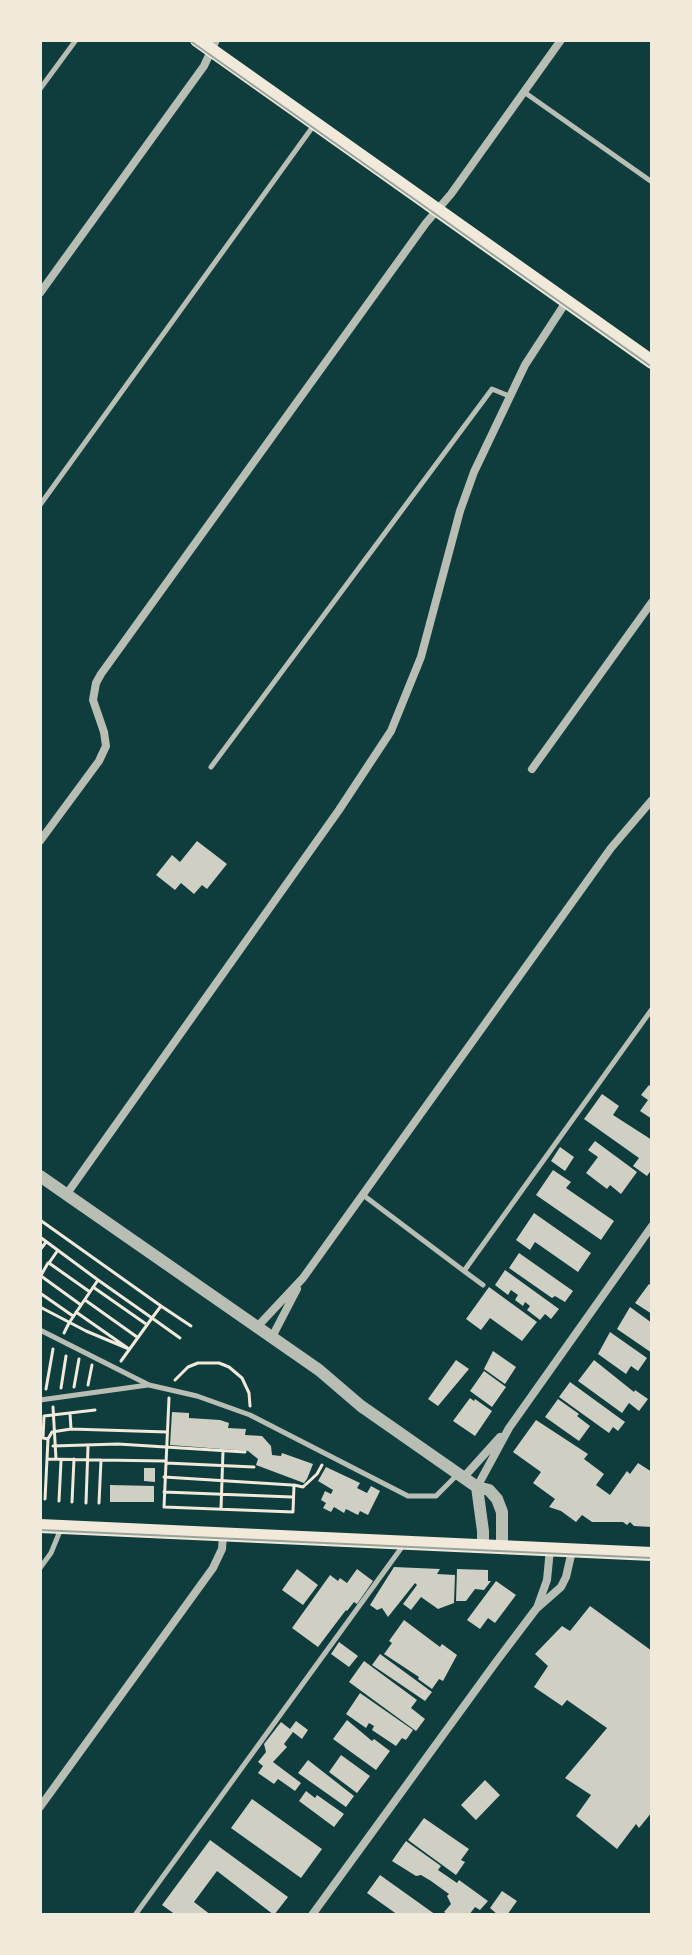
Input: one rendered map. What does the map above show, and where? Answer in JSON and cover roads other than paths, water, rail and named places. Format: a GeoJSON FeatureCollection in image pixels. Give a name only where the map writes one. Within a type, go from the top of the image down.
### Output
{"type":"FeatureCollection","features":[{"type":"Feature","properties":{"kind":"main road"},"geometry":{"type":"LineString","coordinates":[[197,40],[215,46],[315,124],[652,362]]}},
{"type":"Feature","properties":{"kind":"main road"},"geometry":{"type":"LineString","coordinates":[[40,1526],[652,1554]]}},
{"type":"Feature","properties":{"kind":"street"},"geometry":{"type":"LineString","coordinates":[[40,841],[99,761],[106,746],[93,700],[101,674],[561,40]]}},
{"type":"Feature","properties":{"kind":"street"},"geometry":{"type":"LineString","coordinates":[[40,293],[215,46]]}},
{"type":"Feature","properties":{"kind":"street"},"geometry":{"type":"LineString","coordinates":[[66,1195],[339,810],[391,731],[421,657],[457,522],[474,472],[531,355],[566,302]]}},
{"type":"Feature","properties":{"kind":"street"},"geometry":{"type":"LineString","coordinates":[[532,769],[652,602]]}},
{"type":"Feature","properties":{"kind":"street"},"geometry":{"type":"LineString","coordinates":[[257,1327],[303,1278],[611,848],[652,800]]}},
{"type":"Feature","properties":{"kind":"street"},"geometry":{"type":"LineString","coordinates":[[40,1176],[319,1370],[361,1406],[460,1476],[477,1487],[489,1490],[502,1512],[502,1547]]}},
{"type":"Feature","properties":{"kind":"street"},"geometry":{"type":"LineString","coordinates":[[483,1546],[477,1487],[509,1428],[652,1226]]}},
{"type":"Feature","properties":{"kind":"street"},"geometry":{"type":"LineString","coordinates":[[272,1337],[303,1278]]}},
{"type":"Feature","properties":{"kind":"street"},"geometry":{"type":"LineString","coordinates":[[460,1476],[509,1428]]}},
{"type":"Feature","properties":{"kind":"street"},"geometry":{"type":"LineString","coordinates":[[40,1807],[213,1568],[222,1549],[223,1535]]}},
{"type":"Feature","properties":{"kind":"street"},"geometry":{"type":"LineString","coordinates":[[536,1609],[547,1580],[550,1549]]}},
{"type":"Feature","properties":{"kind":"street"},"geometry":{"type":"LineString","coordinates":[[312,1915],[536,1609],[561,1587],[572,1551]]}},
{"type":"Feature","properties":{"kind":"lane"},"geometry":{"type":"LineString","coordinates":[[40,89],[76,40]]}},
{"type":"Feature","properties":{"kind":"lane"},"geometry":{"type":"LineString","coordinates":[[524,92],[652,182]]}},
{"type":"Feature","properties":{"kind":"lane"},"geometry":{"type":"LineString","coordinates":[[40,505],[315,124]]}},
{"type":"Feature","properties":{"kind":"lane"},"geometry":{"type":"LineString","coordinates":[[211,767],[492,389],[509,396]]}},
{"type":"Feature","properties":{"kind":"lane"},"geometry":{"type":"LineString","coordinates":[[464,1271],[652,1009]]}},
{"type":"Feature","properties":{"kind":"lane"},"geometry":{"type":"LineString","coordinates":[[363,1195],[483,1285]]}},
{"type":"Feature","properties":{"kind":"lane"},"geometry":{"type":"LineString","coordinates":[[40,1330],[149,1385]]}},
{"type":"Feature","properties":{"kind":"lane"},"geometry":{"type":"LineString","coordinates":[[42,1400],[149,1385],[197,1396],[250,1415],[408,1496],[436,1496],[460,1476]]}},
{"type":"Feature","properties":{"kind":"lane"},"geometry":{"type":"LineString","coordinates":[[40,1568],[57,1541],[59,1527]]}},
{"type":"Feature","properties":{"kind":"lane"},"geometry":{"type":"LineString","coordinates":[[135,1915],[407,1543]]}},
{"type":"Feature","properties":{"kind":"tram line"},"geometry":{"type":"LineString","coordinates":[[189,40],[652,367]]}},
{"type":"Feature","properties":{"kind":"tram line"},"geometry":{"type":"LineString","coordinates":[[40,1530],[652,1558]]}}]}
